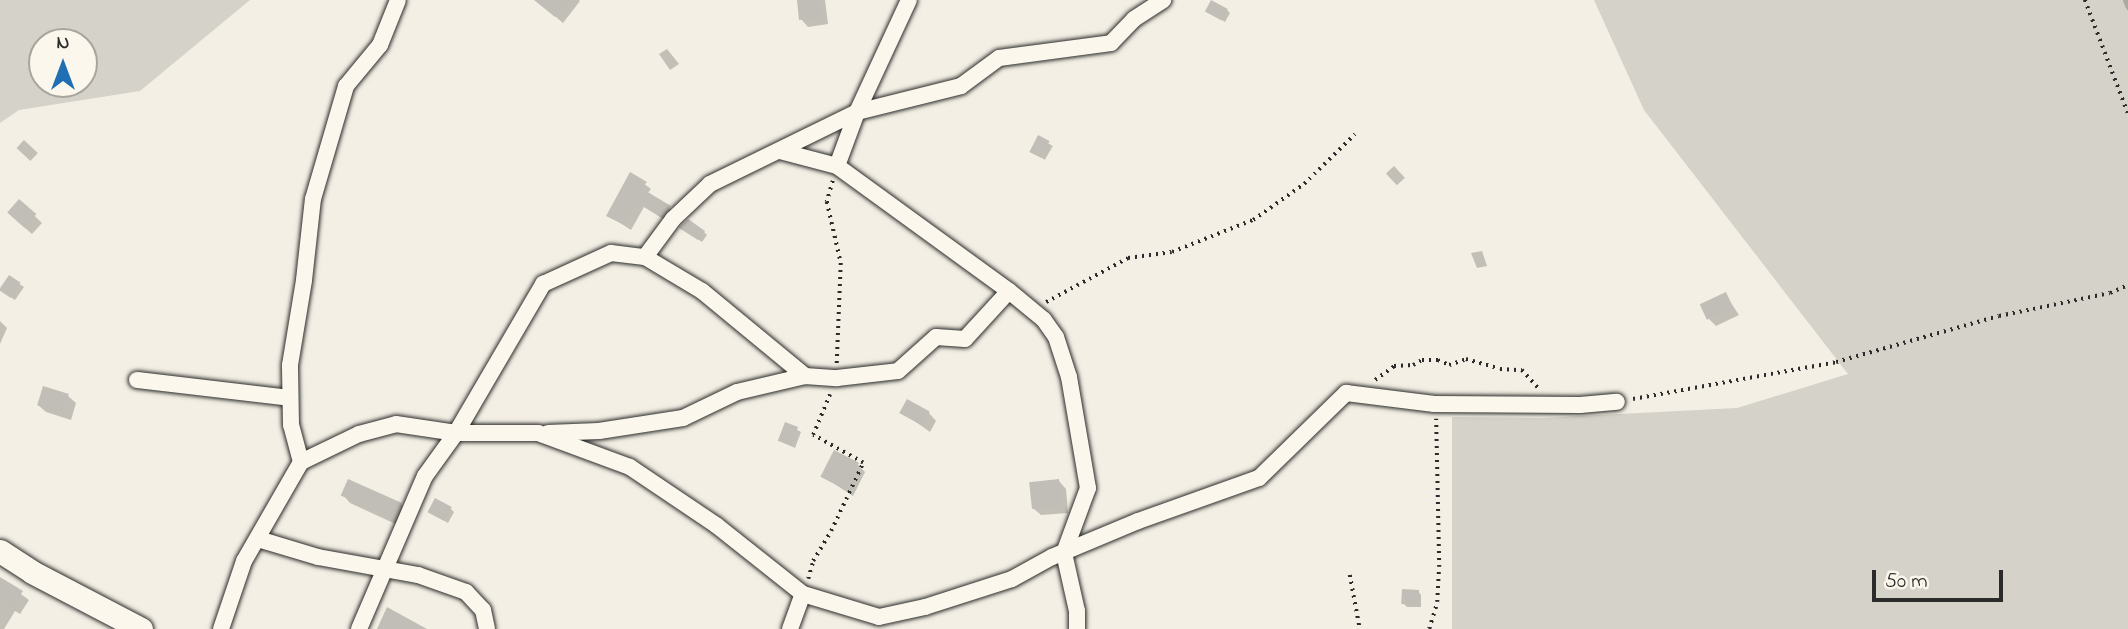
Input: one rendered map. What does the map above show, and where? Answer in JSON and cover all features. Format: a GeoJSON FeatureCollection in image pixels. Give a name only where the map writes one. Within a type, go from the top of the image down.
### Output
{"type":"FeatureCollection","features":[{"type":"Feature","properties":{"kind":"street"},"geometry":{"type":"LineString","coordinates":[[301,462],[291,425],[290,365],[304,280],[313,199],[346,86],[380,46],[398,0]]}},
{"type":"Feature","properties":{"kind":"street"},"geometry":{"type":"LineString","coordinates":[[837,166],[857,112],[909,0]]}},
{"type":"Feature","properties":{"kind":"street"},"geometry":{"type":"LineString","coordinates":[[645,257],[673,219],[710,184],[857,112],[961,86],[999,58],[1111,43],[1134,19],[1163,0]]}},
{"type":"Feature","properties":{"kind":"street"},"geometry":{"type":"LineString","coordinates":[[780,151],[837,166],[1009,291],[1045,320],[1056,337],[1069,377],[1088,488],[1064,553],[1077,611],[1077,629]]}},
{"type":"Feature","properties":{"kind":"street"},"geometry":{"type":"LineString","coordinates":[[359,629],[425,476],[456,433],[543,284],[611,253],[645,257],[702,290],[805,376]]}},
{"type":"Feature","properties":{"kind":"street"},"geometry":{"type":"LineString","coordinates":[[221,629],[244,561],[301,462],[359,434],[396,424],[456,433],[599,431],[683,418],[737,392],[805,376],[837,378],[898,372],[936,337],[965,339],[1009,291]]}},
{"type":"Feature","properties":{"kind":"street"},"geometry":{"type":"LineString","coordinates":[[137,380],[290,398]]}},
{"type":"Feature","properties":{"kind":"street"},"geometry":{"type":"LineString","coordinates":[[538,433],[630,467],[716,525],[803,594],[879,617],[925,607],[1013,579],[1064,553],[1138,521],[1259,478],[1346,393],[1441,404],[1617,402]]}},
{"type":"Feature","properties":{"kind":"street"},"geometry":{"type":"LineString","coordinates":[[258,539],[383,571],[418,575],[466,592],[483,610],[487,629]]}},
{"type":"Feature","properties":{"kind":"street"},"geometry":{"type":"LineString","coordinates":[[0,551],[32,572],[141,629]]}},
{"type":"Feature","properties":{"kind":"street"},"geometry":{"type":"LineString","coordinates":[[790,629],[803,594]]}},
{"type":"Feature","properties":{"kind":"path"},"geometry":{"type":"LineString","coordinates":[[2085,0],[2128,113]]}},
{"type":"Feature","properties":{"kind":"path"},"geometry":{"type":"LineString","coordinates":[[1032,309],[1128,258],[1172,252],[1253,220],[1304,184],[1355,134]]}},
{"type":"Feature","properties":{"kind":"path"},"geometry":{"type":"LineString","coordinates":[[1617,402],[1836,362],[1999,316],[2110,293],[2128,285]]}},
{"type":"Feature","properties":{"kind":"path"},"geometry":{"type":"LineString","coordinates":[[1355,394],[1357,388],[1377,379],[1379,374],[1394,366],[1413,365],[1422,360],[1438,360],[1450,365],[1466,359],[1500,369],[1522,370],[1534,386],[1559,404]]}},
{"type":"Feature","properties":{"kind":"path"},"geometry":{"type":"LineString","coordinates":[[1429,629],[1437,601],[1436,415],[1441,404]]}},
{"type":"Feature","properties":{"kind":"path"},"geometry":{"type":"LineString","coordinates":[[1350,575],[1360,629]]}},
{"type":"Feature","properties":{"kind":"shaded area"},"geometry":{"type":"Polygon","coordinates":[[[0,0],[250,0],[140,91],[98,98],[98,28],[28,28],[28,98],[95,98],[19,110],[0,123],[0,0]]]}},
{"type":"Feature","properties":{"kind":"shaded area"},"geometry":{"type":"Polygon","coordinates":[[[1594,0],[2128,0],[2128,629],[1452,629],[1452,417],[1541,418],[1737,408],[1848,374],[1644,110],[1594,0]]]}},
{"type":"Feature","properties":{"kind":"building"},"geometry":{"type":"Polygon","coordinates":[[[534,0],[568,0],[555,17],[534,0]]]}},
{"type":"Feature","properties":{"kind":"building"},"geometry":{"type":"Polygon","coordinates":[[[797,0],[819,0],[821,17],[799,20],[797,0]]]}},
{"type":"Feature","properties":{"kind":"building"},"geometry":{"type":"Polygon","coordinates":[[[1211,0],[1228,9],[1222,20],[1205,11],[1211,0]]]}},
{"type":"Feature","properties":{"kind":"building"},"geometry":{"type":"Polygon","coordinates":[[[1038,135],[1050,141],[1041,158],[1029,152],[1038,135]]]}},
{"type":"Feature","properties":{"kind":"building"},"geometry":{"type":"Polygon","coordinates":[[[630,172],[647,182],[641,188],[671,206],[661,217],[637,202],[624,225],[606,216],[630,172]]]}},
{"type":"Feature","properties":{"kind":"building"},"geometry":{"type":"Polygon","coordinates":[[[19,199],[36,214],[25,228],[7,213],[19,199]]]}},
{"type":"Feature","properties":{"kind":"building"},"geometry":{"type":"Polygon","coordinates":[[[688,219],[705,231],[698,240],[679,228],[688,219]]]}},
{"type":"Feature","properties":{"kind":"building"},"geometry":{"type":"Polygon","coordinates":[[[9,275],[21,283],[11,298],[0,291],[9,275]]]}},
{"type":"Feature","properties":{"kind":"building"},"geometry":{"type":"Polygon","coordinates":[[[1726,292],[1733,307],[1707,320],[1700,304],[1726,292]]]}},
{"type":"Feature","properties":{"kind":"building"},"geometry":{"type":"Polygon","coordinates":[[[43,386],[69,394],[63,413],[37,405],[43,386]]]}},
{"type":"Feature","properties":{"kind":"building"},"geometry":{"type":"Polygon","coordinates":[[[907,399],[930,412],[922,426],[899,413],[907,399]]]}},
{"type":"Feature","properties":{"kind":"building"},"geometry":{"type":"Polygon","coordinates":[[[785,422],[798,427],[791,446],[778,441],[785,422]]]}},
{"type":"Feature","properties":{"kind":"building"},"geometry":{"type":"Polygon","coordinates":[[[834,450],[859,463],[845,489],[820,477],[834,450]]]}},
{"type":"Feature","properties":{"kind":"building"},"geometry":{"type":"Polygon","coordinates":[[[348,479],[402,503],[395,519],[341,495],[348,479]]]}},
{"type":"Feature","properties":{"kind":"building"},"geometry":{"type":"Polygon","coordinates":[[[1059,479],[1062,506],[1032,509],[1029,482],[1059,479]]]}},
{"type":"Feature","properties":{"kind":"building"},"geometry":{"type":"Polygon","coordinates":[[[435,498],[452,507],[444,521],[427,512],[435,498]]]}},
{"type":"Feature","properties":{"kind":"building"},"geometry":{"type":"Polygon","coordinates":[[[0,577],[23,591],[12,607],[0,600],[0,577]]]}},
{"type":"Feature","properties":{"kind":"building"},"geometry":{"type":"Polygon","coordinates":[[[1402,589],[1419,590],[1418,605],[1401,604],[1402,589]]]}},
{"type":"Feature","properties":{"kind":"building"},"geometry":{"type":"Polygon","coordinates":[[[387,607],[427,629],[377,629],[387,607]]]}},
{"type":"Feature","properties":{"kind":"waterway"},"geometry":{"type":"LineString","coordinates":[[2125,0],[2128,7]]}}]}
